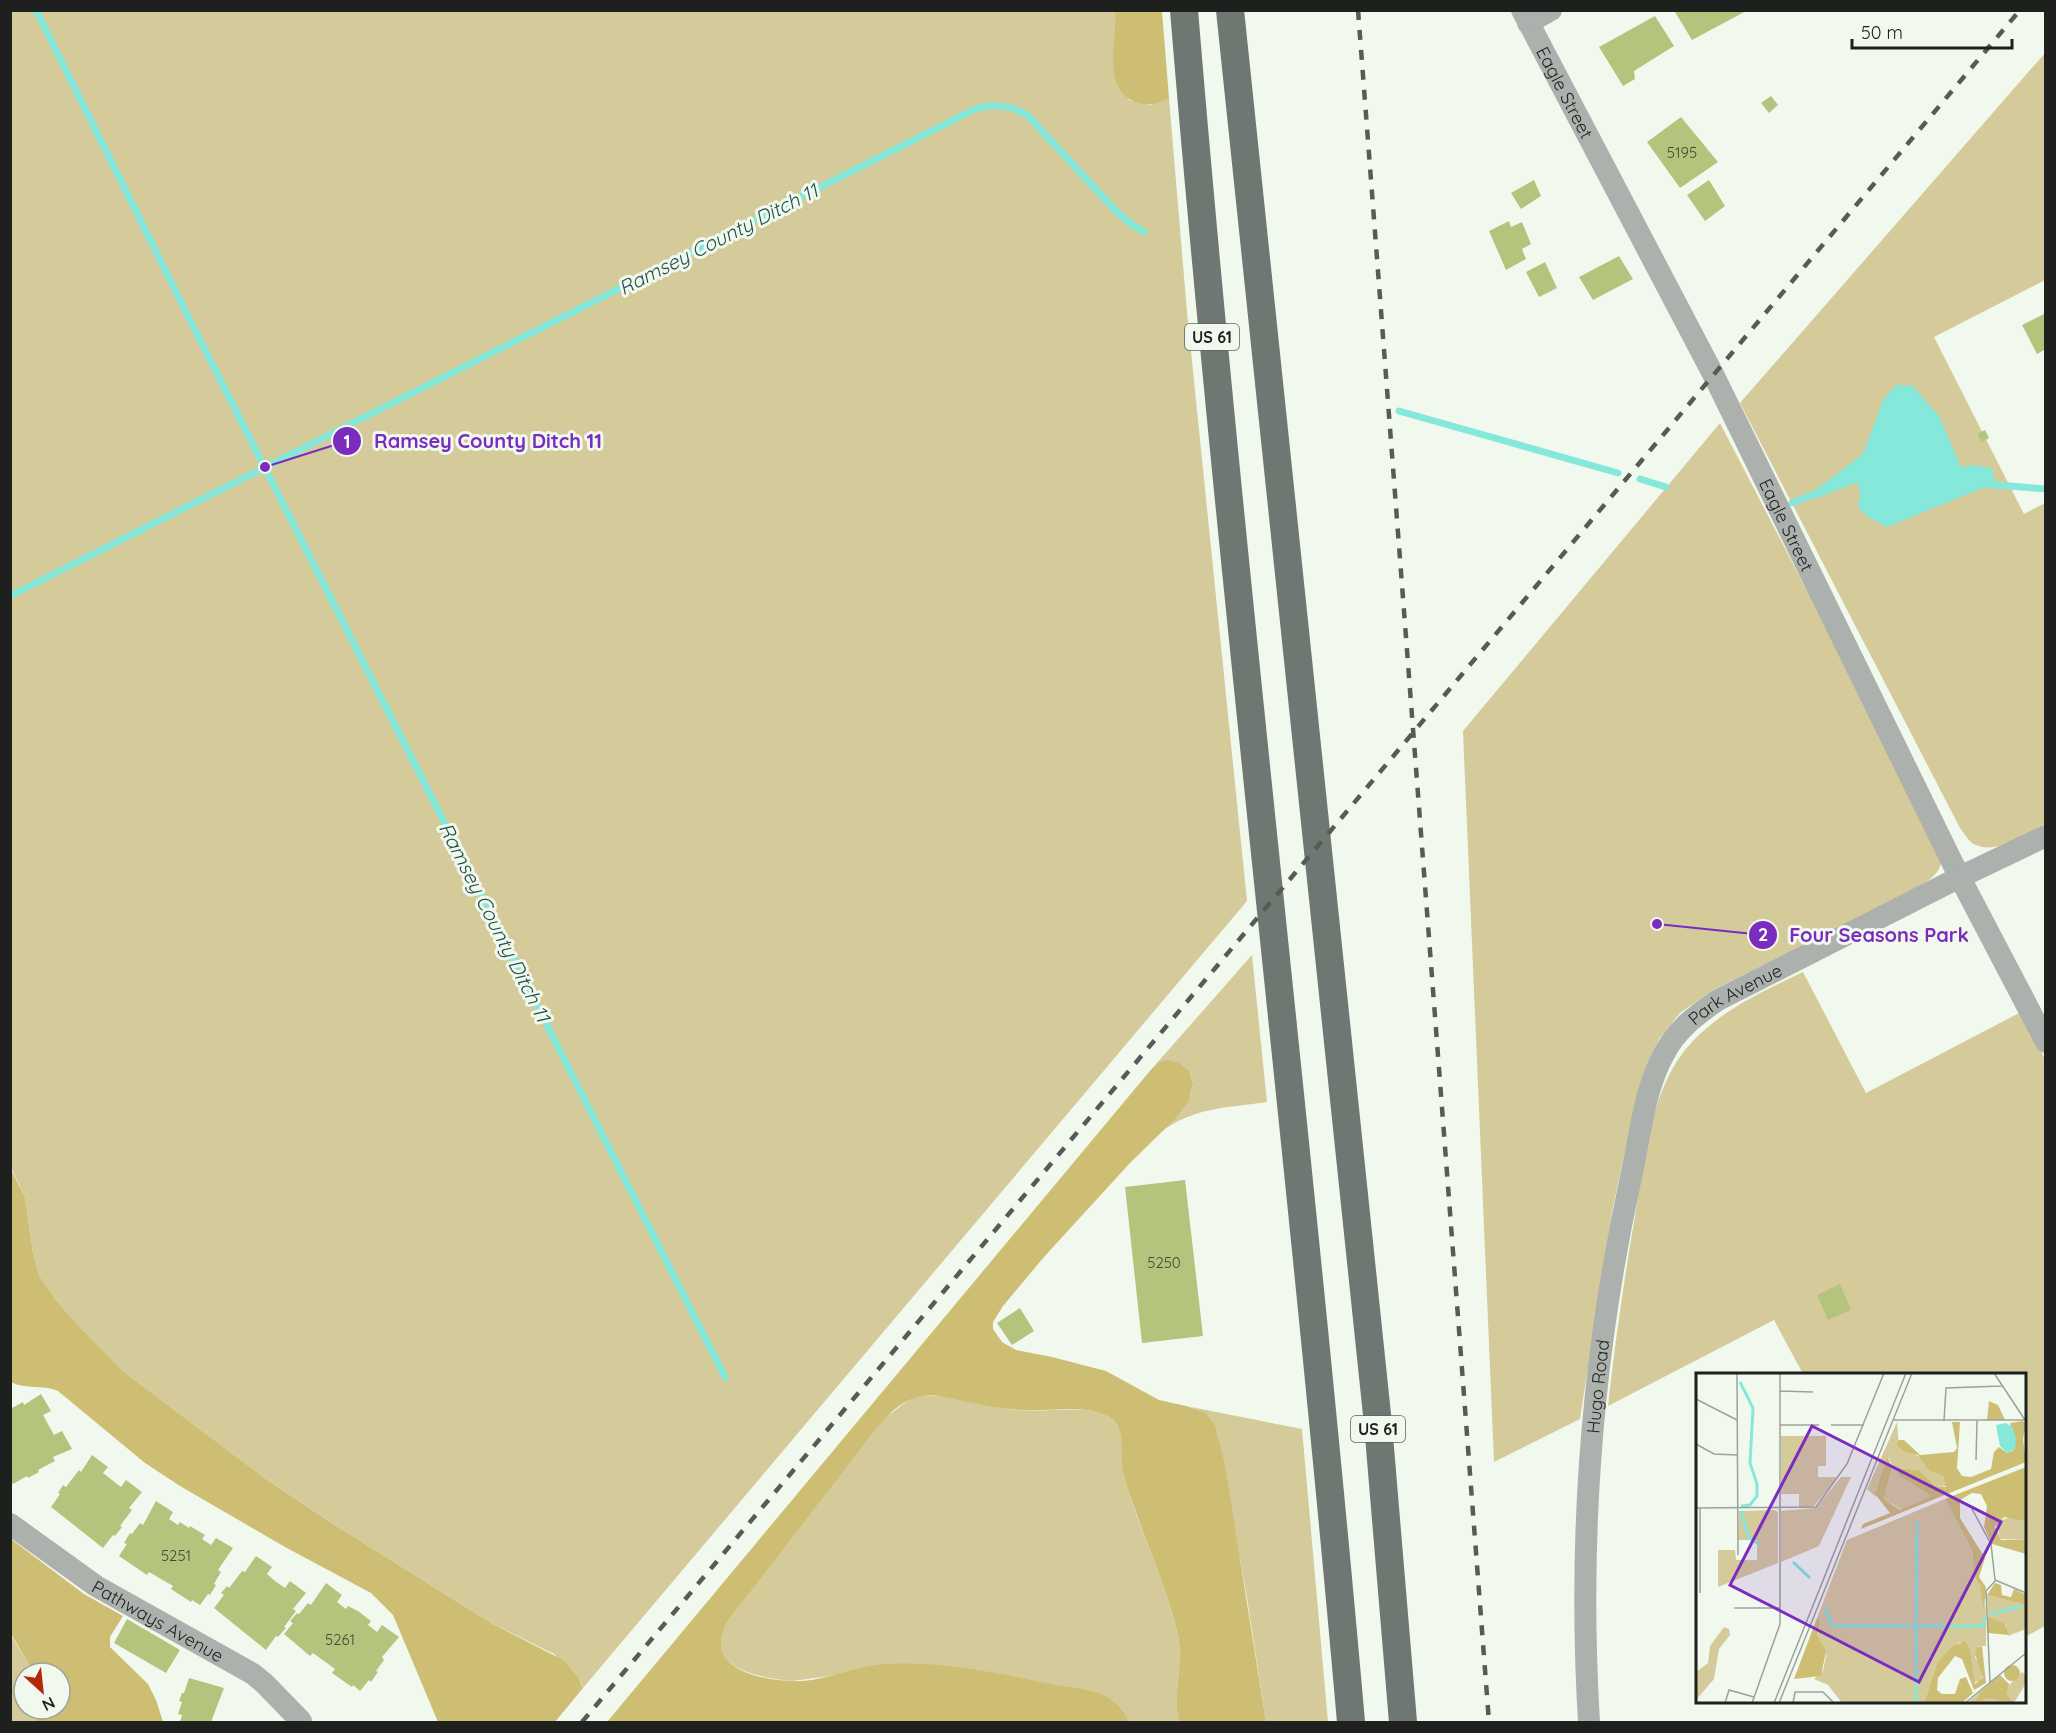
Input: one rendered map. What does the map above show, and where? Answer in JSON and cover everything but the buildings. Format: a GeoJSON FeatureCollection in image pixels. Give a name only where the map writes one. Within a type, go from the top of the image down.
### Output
{"type":"FeatureCollection","features":[{"type":"Feature","properties":{"kind":"main road","name":"US 61"},"geometry":{"type":"LineString","coordinates":[[1184,10],[1215,368],[1320,1388],[1351,1722]]}},
{"type":"Feature","properties":{"kind":"main road","name":"US 61"},"geometry":{"type":"LineString","coordinates":[[1230,10],[1377,1413],[1403,1722]]}},
{"type":"Feature","properties":{"kind":"street"},"geometry":{"type":"LineString","coordinates":[[1525,16],[1551,10]]}},
{"type":"Feature","properties":{"kind":"street","name":"Eagle Street"},"geometry":{"type":"LineString","coordinates":[[1525,16],[1713,374],[1960,877],[2046,1042]]}},
{"type":"Feature","properties":{"kind":"street","name":"Park Avenue"},"geometry":{"type":"LineString","coordinates":[[1662,1056],[1674,1037],[1696,1015],[1718,1000],[2046,836]]}},
{"type":"Feature","properties":{"kind":"street","name":"Hugo Road"},"geometry":{"type":"LineString","coordinates":[[1589,1722],[1585,1557],[1592,1441],[1604,1332],[1619,1230],[1650,1089],[1662,1056]]}},
{"type":"Feature","properties":{"kind":"street","name":"Pathways Avenue"},"geometry":{"type":"LineString","coordinates":[[10,1524],[96,1586],[253,1674],[301,1721]]}},
{"type":"Feature","properties":{"kind":"shaded area"},"geometry":{"type":"Polygon","coordinates":[[[11,11],[1115,11],[1117,22],[1114,44],[1129,100],[1150,105],[1169,98],[1187,312],[1247,901],[583,1688],[582,1684],[554,1654],[491,1623],[327,1520],[266,1479],[124,1372],[77,1324],[56,1300],[39,1275],[33,1253],[25,1197],[11,1168],[11,11]]]}},
{"type":"Feature","properties":{"kind":"shaded area"},"geometry":{"type":"Polygon","coordinates":[[[1115,11],[1162,11],[1169,98],[1154,104],[1142,104],[1126,97],[1119,88],[1113,63],[1115,11]]]}},
{"type":"Feature","properties":{"kind":"shaded area"},"geometry":{"type":"Polygon","coordinates":[[[2045,53],[2045,280],[1934,337],[2024,514],[2045,503],[2045,824],[2010,843],[1981,847],[1972,843],[1960,828],[1740,403],[2045,53]]]}},
{"type":"Feature","properties":{"kind":"shaded area"},"geometry":{"type":"Polygon","coordinates":[[[1720,423],[1942,851],[1940,867],[1923,884],[1713,990],[1680,1013],[1659,1039],[1644,1075],[1612,1212],[1580,1419],[1494,1462],[1463,731],[1720,423]]]}},
{"type":"Feature","properties":{"kind":"shaded area"},"geometry":{"type":"Polygon","coordinates":[[[1252,955],[1267,1102],[1199,1113],[1161,1132],[1185,1105],[1192,1090],[1192,1081],[1190,1072],[1149,1072],[1252,955]]]}},
{"type":"Feature","properties":{"kind":"shaded area"},"geometry":{"type":"Polygon","coordinates":[[[1803,972],[1866,1093],[2021,1012],[2046,1061],[2045,1626],[2026,1636],[2026,1373],[1802,1373],[1774,1320],[1608,1406],[1623,1287],[1646,1148],[1658,1101],[1678,1059],[1704,1030],[1730,1010],[1803,972]]]}},
{"type":"Feature","properties":{"kind":"shaded area"},"geometry":{"type":"Polygon","coordinates":[[[1167,1060],[1179,1063],[1190,1072],[1193,1084],[1189,1101],[1176,1118],[1130,1163],[1044,1257],[1003,1306],[993,1322],[993,1329],[1002,1342],[1016,1350],[1106,1371],[1159,1400],[1206,1413],[1215,1425],[1225,1465],[1266,1722],[1179,1722],[1177,1711],[1180,1657],[1178,1636],[1165,1590],[1126,1483],[1122,1464],[1122,1440],[1117,1425],[1112,1420],[1105,1415],[1086,1410],[1012,1409],[933,1395],[912,1399],[896,1408],[869,1438],[730,1618],[722,1634],[721,1647],[726,1658],[746,1673],[790,1681],[815,1679],[864,1667],[889,1664],[931,1664],[973,1669],[1097,1693],[1115,1703],[1129,1722],[607,1722],[1149,1072],[1158,1063],[1167,1060]]]}},
{"type":"Feature","properties":{"kind":"shaded area"},"geometry":{"type":"Polygon","coordinates":[[[10,1168],[25,1197],[33,1253],[39,1275],[56,1300],[77,1324],[124,1372],[266,1479],[327,1520],[491,1623],[563,1660],[578,1677],[583,1688],[555,1722],[438,1722],[393,1615],[371,1593],[285,1547],[180,1486],[145,1463],[58,1391],[11,1382],[10,1168]]]}},
{"type":"Feature","properties":{"kind":"shaded area"},"geometry":{"type":"Polygon","coordinates":[[[920,1395],[950,1398],[1013,1410],[1092,1411],[1107,1416],[1118,1425],[1122,1439],[1124,1476],[1167,1596],[1178,1637],[1180,1658],[1177,1711],[1179,1722],[1129,1722],[1115,1704],[1095,1693],[958,1668],[921,1664],[792,1681],[748,1672],[735,1666],[726,1658],[721,1648],[722,1635],[730,1618],[885,1418],[907,1401],[920,1395]]]}},
{"type":"Feature","properties":{"kind":"shaded area"},"geometry":{"type":"Polygon","coordinates":[[[1186,1406],[1302,1429],[1328,1722],[1266,1722],[1247,1598],[1217,1432],[1206,1414],[1186,1406]]]}},
{"type":"Feature","properties":{"kind":"shaded area"},"geometry":{"type":"Polygon","coordinates":[[[11,1539],[84,1594],[123,1616],[110,1637],[110,1647],[148,1684],[163,1722],[35,1722],[72,1721],[72,1661],[27,1661],[11,1634],[11,1539]]]}},
{"type":"Feature","properties":{"kind":"shaded area"},"geometry":{"type":"Polygon","coordinates":[[[10,1634],[27,1661],[12,1661],[12,1721],[35,1721],[11,1722],[10,1634]]]}},
{"type":"Feature","properties":{"kind":"water"},"geometry":{"type":"Polygon","coordinates":[[[1896,385],[1913,386],[1939,416],[1961,467],[1973,465],[1992,468],[1995,483],[1887,527],[1868,517],[1858,507],[1860,496],[1858,482],[1814,499],[1811,496],[1814,491],[1863,454],[1883,400],[1896,385]]]}},
{"type":"Feature","properties":{"kind":"waterway","name":"Ramsey County Ditch 11"},"geometry":{"type":"LineString","coordinates":[[36,10],[191,322],[725,1377]]}},
{"type":"Feature","properties":{"kind":"waterway","name":"Ramsey County Ditch 11"},"geometry":{"type":"LineString","coordinates":[[10,596],[977,108],[1004,106],[1028,116],[1116,211],[1144,232]]}},
{"type":"Feature","properties":{"kind":"waterway"},"geometry":{"type":"LineString","coordinates":[[1399,411],[1618,473]]}},
{"type":"Feature","properties":{"kind":"waterway"},"geometry":{"type":"LineString","coordinates":[[1640,479],[1666,487]]}},
{"type":"Feature","properties":{"kind":"waterway"},"geometry":{"type":"LineString","coordinates":[[1984,484],[2046,489]]}},
{"type":"Feature","properties":{"kind":"waterway"},"geometry":{"type":"LineString","coordinates":[[1792,503],[1817,493]]}},
{"type":"Feature","properties":{"kind":"railway"},"geometry":{"type":"LineString","coordinates":[[1358,10],[1489,1722]]}},
{"type":"Feature","properties":{"kind":"railway"},"geometry":{"type":"LineString","coordinates":[[582,1722],[2020,10]]}},
{"type":"Feature","properties":{"kind":"place","name":"Ramsey County Ditch 11"},"geometry":{"type":"Point","coordinates":[265,467]}},
{"type":"Feature","properties":{"kind":"place","name":"Four Seasons Park"},"geometry":{"type":"Point","coordinates":[1657,924]}}]}
